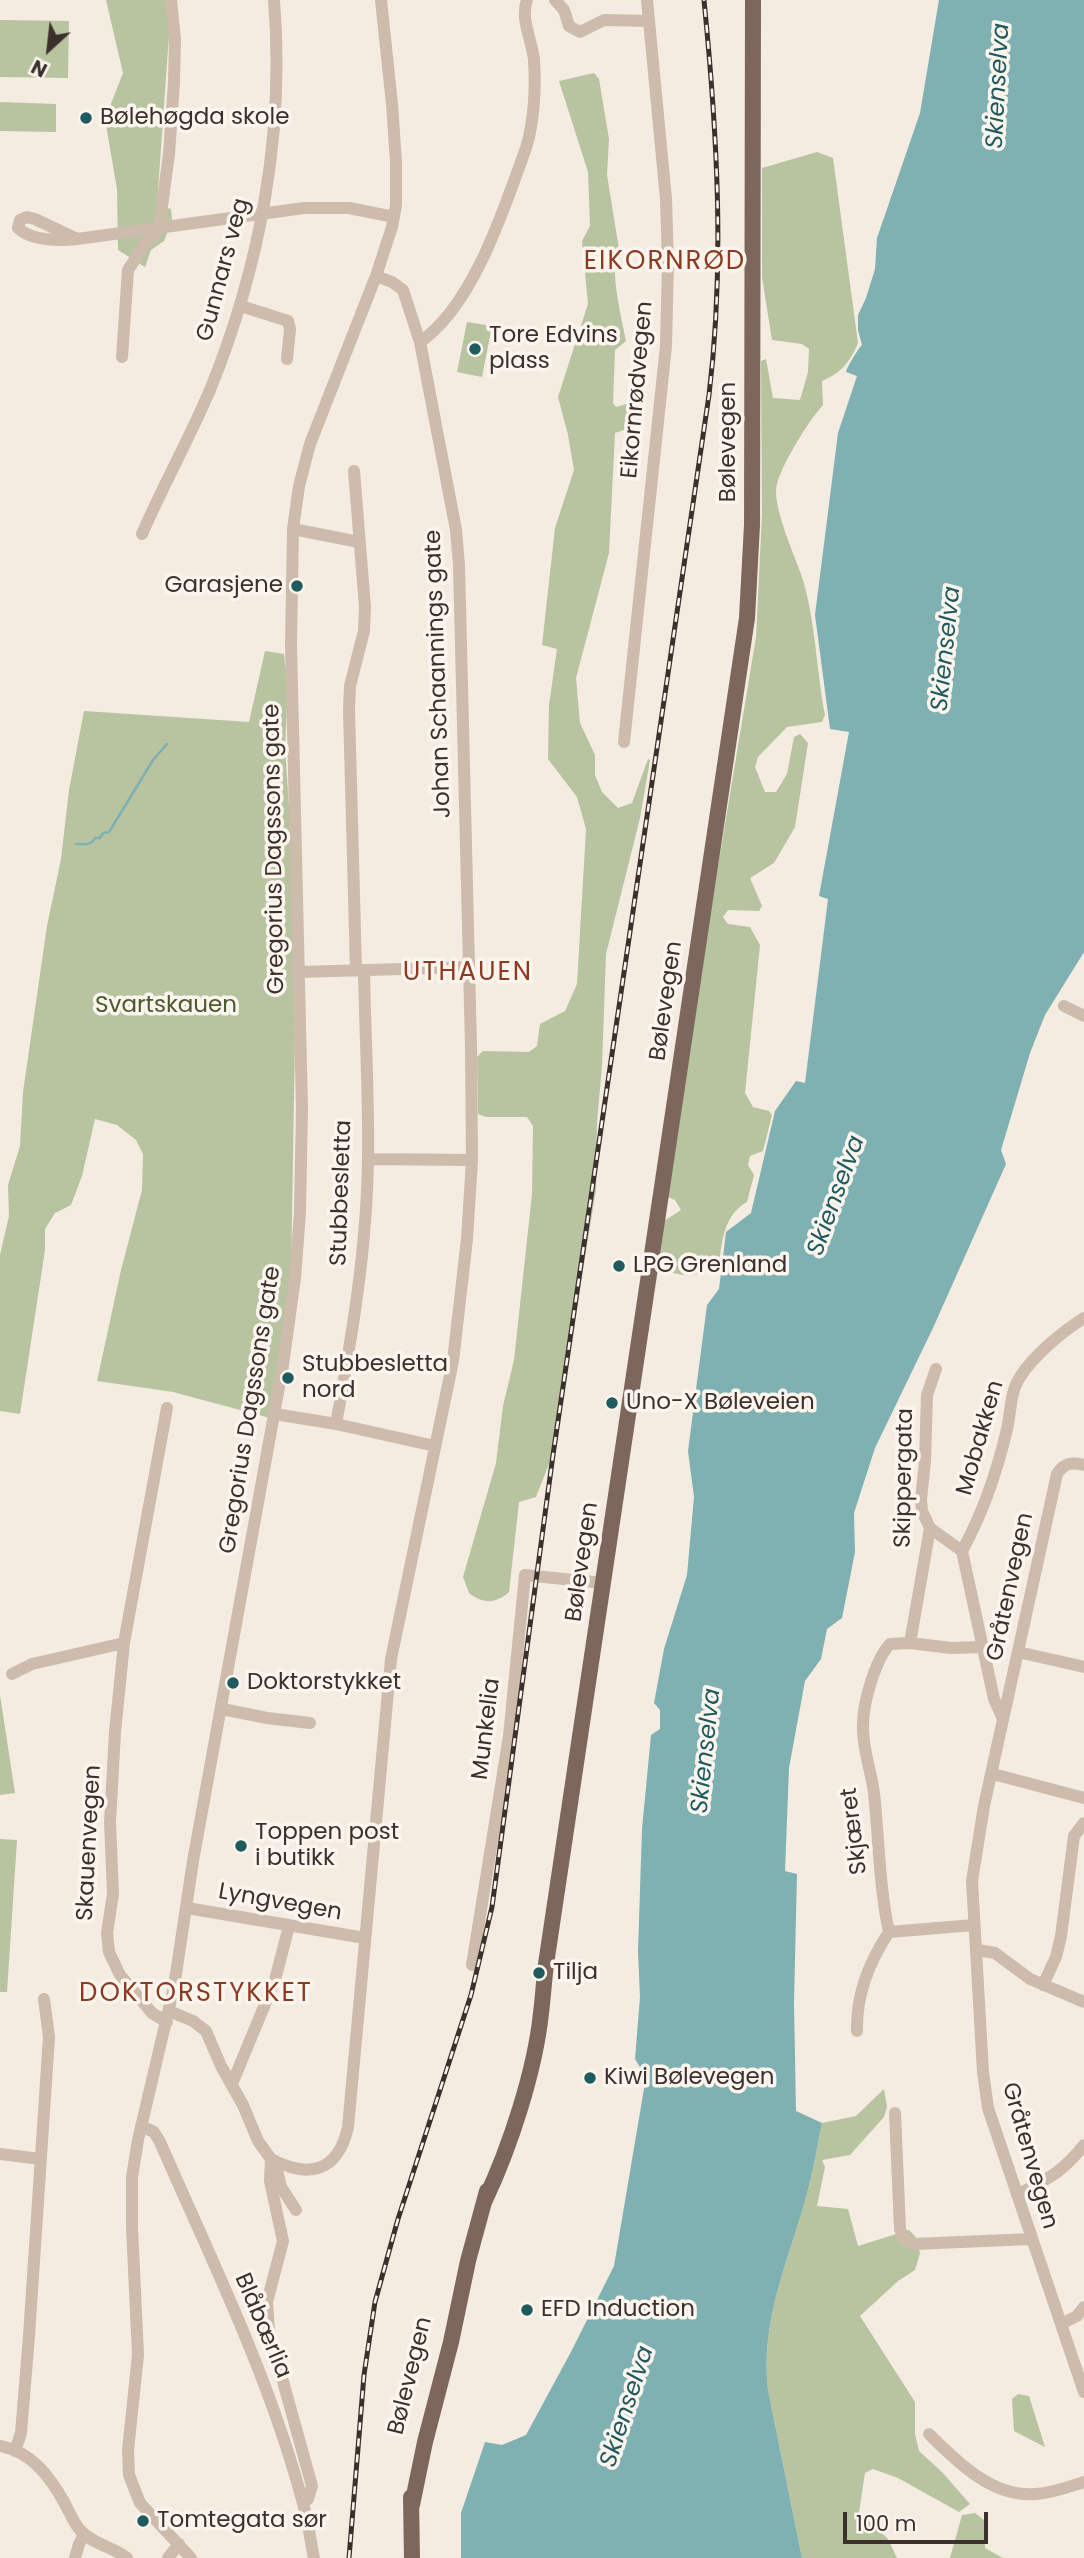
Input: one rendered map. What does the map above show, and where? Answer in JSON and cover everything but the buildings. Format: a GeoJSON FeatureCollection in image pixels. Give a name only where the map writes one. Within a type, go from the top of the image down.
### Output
{"type":"FeatureCollection","features":[{"type":"Feature","properties":{"kind":"main road","name":"Bølevegen"},"geometry":{"type":"LineString","coordinates":[[412,2558],[411,2482],[421,2419],[457,2288],[468,2261],[536,2012],[541,2003],[747,618],[752,525],[753,0]]}},
{"type":"Feature","properties":{"kind":"street"},"geometry":{"type":"LineString","coordinates":[[122,357],[128,270],[147,241],[159,229],[169,154],[174,82],[172,0]]}},
{"type":"Feature","properties":{"kind":"street","name":"Gunnars veg"},"geometry":{"type":"LineString","coordinates":[[142,534],[210,390],[241,306],[264,214],[276,99],[274,0]]}},
{"type":"Feature","properties":{"kind":"street","name":"Gregorius Dagssons gate"},"geometry":{"type":"LineString","coordinates":[[191,2558],[140,2503],[128,2464],[138,2355],[131,2199],[141,2126],[168,2017],[193,1861],[275,1414],[295,1278],[302,1129],[291,644],[293,528],[299,486],[310,444],[376,276],[394,217],[396,162],[380,0]]}},
{"type":"Feature","properties":{"kind":"street"},"geometry":{"type":"LineString","coordinates":[[420,342],[448,316],[484,256],[530,136],[534,66],[532,42],[524,15],[527,0]]}},
{"type":"Feature","properties":{"kind":"street"},"geometry":{"type":"LineString","coordinates":[[555,0],[565,10],[569,26],[580,32],[604,20],[649,21]]}},
{"type":"Feature","properties":{"kind":"street","name":"Eikornrødvegen"},"geometry":{"type":"LineString","coordinates":[[624,742],[666,346],[666,199],[648,0]]}},
{"type":"Feature","properties":{"kind":"street"},"geometry":{"type":"LineString","coordinates":[[77,239],[320,207],[349,208],[394,217]]}},
{"type":"Feature","properties":{"kind":"street","name":"Johan Schaannings gate"},"geometry":{"type":"LineString","coordinates":[[275,2161],[294,2169],[315,2170],[333,2160],[343,2146],[352,2101],[391,1659],[454,1350],[467,1239],[472,1160],[459,565],[456,530],[420,342],[403,290],[398,285],[376,276]]}},
{"type":"Feature","properties":{"kind":"street"},"geometry":{"type":"LineString","coordinates":[[241,306],[288,321],[290,329],[287,359]]}},
{"type":"Feature","properties":{"kind":"street","name":"Stubbesletta"},"geometry":{"type":"LineString","coordinates":[[337,1424],[356,1315],[368,1159],[349,710],[350,686],[364,631],[365,607],[354,471]]}},
{"type":"Feature","properties":{"kind":"street"},"geometry":{"type":"LineString","coordinates":[[293,528],[359,542]]}},
{"type":"Feature","properties":{"kind":"street"},"geometry":{"type":"LineString","coordinates":[[299,972],[469,967]]}},
{"type":"Feature","properties":{"kind":"street"},"geometry":{"type":"LineString","coordinates":[[1064,1006],[1084,1016]]}},
{"type":"Feature","properties":{"kind":"street"},"geometry":{"type":"LineString","coordinates":[[368,1159],[472,1160]]}},
{"type":"Feature","properties":{"kind":"street","name":"Mobakken"},"geometry":{"type":"LineString","coordinates":[[962,1551],[987,1499],[1020,1376],[1058,1338],[1084,1318]]}},
{"type":"Feature","properties":{"kind":"street","name":"Skippergata"},"geometry":{"type":"LineString","coordinates":[[911,1643],[930,1528],[920,1500],[928,1395],[936,1368]]}},
{"type":"Feature","properties":{"kind":"street","name":"Skauenvegen"},"geometry":{"type":"LineString","coordinates":[[166,1408],[124,1643],[110,1822],[113,1894],[108,1944],[114,1964],[126,1984],[152,2013],[200,2025],[232,2084],[258,2141],[275,2161]]}},
{"type":"Feature","properties":{"kind":"street"},"geometry":{"type":"LineString","coordinates":[[275,1414],[337,1424],[435,1446]]}},
{"type":"Feature","properties":{"kind":"street","name":"Gråtenvegen"},"geometry":{"type":"LineString","coordinates":[[1084,1465],[1068,1464],[1062,1466],[1057,1474],[1003,1719],[974,1863],[972,1893],[978,1950],[985,2090],[994,2128],[1084,2392]]}},
{"type":"Feature","properties":{"kind":"street"},"geometry":{"type":"LineString","coordinates":[[930,1528],[962,1551],[993,1699],[1003,1719]]}},
{"type":"Feature","properties":{"kind":"street","name":"Munkelia"},"geometry":{"type":"LineString","coordinates":[[472,1965],[509,1736],[525,1575],[603,1583]]}},
{"type":"Feature","properties":{"kind":"street"},"geometry":{"type":"LineString","coordinates":[[12,1674],[32,1664],[124,1643]]}},
{"type":"Feature","properties":{"kind":"street","name":"Skjæret"},"geometry":{"type":"LineString","coordinates":[[889,1931],[874,1792],[864,1748],[863,1722],[866,1700],[886,1647],[894,1643],[911,1643]]}},
{"type":"Feature","properties":{"kind":"street"},"geometry":{"type":"LineString","coordinates":[[911,1643],[951,1648],[982,1647]]}},
{"type":"Feature","properties":{"kind":"street"},"geometry":{"type":"LineString","coordinates":[[1018,1652],[1084,1667]]}},
{"type":"Feature","properties":{"kind":"street"},"geometry":{"type":"LineString","coordinates":[[222,1709],[310,1723]]}},
{"type":"Feature","properties":{"kind":"street"},"geometry":{"type":"LineString","coordinates":[[993,1774],[1084,1798]]}},
{"type":"Feature","properties":{"kind":"street"},"geometry":{"type":"LineString","coordinates":[[1044,1985],[1056,1957],[1061,1936],[1074,1836],[1084,1823]]}},
{"type":"Feature","properties":{"kind":"street","name":"Lyngvegen"},"geometry":{"type":"LineString","coordinates":[[187,1908],[365,1938]]}},
{"type":"Feature","properties":{"kind":"street"},"geometry":{"type":"LineString","coordinates":[[857,2031],[856,2019],[866,1974],[874,1954],[889,1931],[974,1925]]}},
{"type":"Feature","properties":{"kind":"street"},"geometry":{"type":"LineString","coordinates":[[232,2084],[275,1980],[289,1926]]}},
{"type":"Feature","properties":{"kind":"street"},"geometry":{"type":"LineString","coordinates":[[978,1950],[995,1953],[1020,1973],[1084,2002]]}},
{"type":"Feature","properties":{"kind":"street"},"geometry":{"type":"LineString","coordinates":[[44,1999],[49,2037],[22,2422],[6,2450],[33,2461],[49,2477],[74,2523],[85,2535],[127,2558]]}},
{"type":"Feature","properties":{"kind":"street"},"geometry":{"type":"LineString","coordinates":[[895,2113],[900,2229],[905,2240],[914,2245],[1031,2239]]}},
{"type":"Feature","properties":{"kind":"street","name":"Blåbærlia"},"geometry":{"type":"LineString","coordinates":[[141,2126],[154,2132],[160,2142],[239,2322],[271,2402],[303,2503],[314,2558]]}},
{"type":"Feature","properties":{"kind":"street"},"geometry":{"type":"LineString","coordinates":[[1017,2195],[1057,2175],[1084,2146]]}},
{"type":"Feature","properties":{"kind":"street"},"geometry":{"type":"LineString","coordinates":[[0,2154],[40,2159]]}},
{"type":"Feature","properties":{"kind":"street"},"geometry":{"type":"LineString","coordinates":[[275,2161],[278,2179],[296,2210]]}},
{"type":"Feature","properties":{"kind":"street"},"geometry":{"type":"LineString","coordinates":[[275,2161],[270,2181],[283,2241],[270,2287],[267,2313],[273,2347],[312,2486],[308,2499],[303,2503]]}},
{"type":"Feature","properties":{"kind":"street"},"geometry":{"type":"LineString","coordinates":[[1061,2324],[1077,2316],[1084,2307]]}},
{"type":"Feature","properties":{"kind":"street"},"geometry":{"type":"LineString","coordinates":[[929,2434],[965,2469],[991,2484],[1014,2492],[1034,2495],[1084,2482]]}},
{"type":"Feature","properties":{"kind":"street"},"geometry":{"type":"LineString","coordinates":[[75,2558],[85,2535]]}},
{"type":"Feature","properties":{"kind":"street"},"geometry":{"type":"LineString","coordinates":[[168,2558],[179,2544]]}},
{"type":"Feature","properties":{"kind":"green space"},"geometry":{"type":"Polygon","coordinates":[[[106,0],[166,0],[171,7],[157,205],[171,209],[172,220],[164,241],[151,250],[145,267],[118,250],[117,189],[105,119],[123,73],[106,0]]]}},
{"type":"Feature","properties":{"kind":"green space"},"geometry":{"type":"Polygon","coordinates":[[[0,20],[69,21],[68,78],[0,77],[0,20]]]}},
{"type":"Feature","properties":{"kind":"green space"},"geometry":{"type":"Polygon","coordinates":[[[594,73],[599,79],[609,139],[607,175],[619,249],[615,280],[626,341],[615,350],[613,403],[616,407],[630,403],[636,410],[633,427],[615,433],[609,553],[576,678],[580,723],[595,755],[595,775],[602,792],[618,808],[632,803],[648,759],[650,760],[640,818],[606,954],[596,1190],[553,1454],[536,1497],[519,1502],[509,1592],[499,1599],[489,1601],[469,1593],[463,1577],[496,1463],[503,1406],[514,1360],[532,1194],[533,1126],[527,1117],[486,1117],[478,1114],[477,1057],[483,1051],[529,1052],[537,1046],[540,1024],[565,1011],[577,984],[586,829],[577,797],[548,759],[549,705],[557,649],[542,645],[555,528],[574,470],[558,397],[588,304],[582,241],[590,226],[588,172],[559,81],[594,73]]]}},
{"type":"Feature","properties":{"kind":"green space"},"geometry":{"type":"Polygon","coordinates":[[[0,102],[56,104],[56,132],[0,131],[0,102]]]}},
{"type":"Feature","properties":{"kind":"green space"},"geometry":{"type":"Polygon","coordinates":[[[817,152],[833,158],[858,343],[844,366],[822,381],[823,405],[790,454],[780,475],[776,493],[780,517],[807,594],[825,715],[822,722],[787,727],[758,757],[755,767],[765,792],[776,792],[787,774],[794,737],[800,734],[808,743],[795,827],[774,863],[750,878],[762,906],[759,911],[728,910],[723,917],[728,924],[750,927],[760,945],[745,1093],[753,1107],[769,1111],[772,1115],[763,1151],[750,1156],[748,1165],[754,1175],[747,1202],[739,1207],[729,1221],[719,1265],[697,1274],[684,1275],[661,1268],[660,1256],[664,1221],[681,1210],[675,1200],[666,1196],[756,637],[762,514],[761,361],[766,359],[773,398],[800,400],[808,372],[809,349],[802,344],[772,340],[762,277],[762,168],[817,152]]]}},
{"type":"Feature","properties":{"kind":"green space","name":"Tore Edvins plass"},"geometry":{"type":"Polygon","coordinates":[[[467,322],[492,326],[482,377],[457,372],[467,322]]]}},
{"type":"Feature","properties":{"kind":"green space","name":"Svartskauen"},"geometry":{"type":"Polygon","coordinates":[[[265,651],[284,654],[288,688],[285,747],[290,821],[295,1038],[291,1277],[270,1418],[173,1392],[97,1381],[142,1190],[143,1154],[136,1140],[117,1125],[95,1119],[82,1176],[71,1205],[55,1213],[45,1229],[45,1250],[20,1414],[0,1411],[0,1255],[9,1216],[8,1185],[20,1146],[23,1092],[47,926],[61,859],[69,790],[84,711],[249,722],[265,651]]]}},
{"type":"Feature","properties":{"kind":"green space"},"geometry":{"type":"Polygon","coordinates":[[[0,1695],[15,1793],[0,1795],[0,1695]]]}},
{"type":"Feature","properties":{"kind":"green space"},"geometry":{"type":"Polygon","coordinates":[[[0,1839],[17,1840],[7,1992],[0,1992],[0,1839]]]}},
{"type":"Feature","properties":{"kind":"green space"},"geometry":{"type":"Polygon","coordinates":[[[884,2089],[887,2107],[884,2117],[850,2155],[822,2160],[825,2167],[817,2206],[848,2209],[858,2246],[909,2230],[916,2237],[920,2253],[915,2270],[898,2281],[860,2316],[915,2402],[915,2434],[919,2451],[970,2504],[959,2512],[898,2478],[873,2469],[865,2473],[859,2512],[888,2539],[897,2558],[802,2558],[768,2390],[768,2340],[772,2316],[808,2188],[822,2123],[856,2116],[884,2089]]]}},
{"type":"Feature","properties":{"kind":"green space"},"geometry":{"type":"Polygon","coordinates":[[[1018,2394],[1029,2396],[1045,2447],[1014,2431],[1012,2399],[1018,2394]]]}},
{"type":"Feature","properties":{"kind":"green space"},"geometry":{"type":"Polygon","coordinates":[[[975,2513],[984,2520],[985,2548],[1003,2558],[950,2558],[962,2515],[975,2513]]]}},
{"type":"Feature","properties":{"kind":"water","name":"Skienselva"},"geometry":{"type":"Polygon","coordinates":[[[939,0],[1084,0],[1084,952],[1045,1015],[1030,1053],[1001,1150],[1006,1164],[933,1328],[875,1448],[854,1513],[855,1552],[842,1618],[827,1629],[821,1659],[805,1681],[789,1768],[785,1871],[797,1874],[794,2003],[796,2111],[822,2123],[808,2188],[777,2292],[768,2340],[767,2365],[768,2390],[802,2558],[461,2558],[461,2513],[485,2442],[502,2445],[526,2435],[614,2266],[646,2077],[635,2059],[640,1997],[638,1951],[642,1829],[651,1735],[660,1729],[660,1710],[654,1703],[664,1649],[687,1575],[694,1497],[688,1451],[707,1305],[719,1289],[726,1232],[751,1213],[775,1111],[796,1081],[805,1083],[828,899],[819,896],[849,732],[830,729],[815,615],[838,433],[857,376],[846,372],[862,345],[858,315],[875,269],[877,238],[920,113],[939,0]]]}},
{"type":"Feature","properties":{"kind":"waterway"},"geometry":{"type":"LineString","coordinates":[[76,844],[89,843],[109,832],[153,760],[167,744]]}},
{"type":"Feature","properties":{"kind":"railway"},"geometry":{"type":"LineString","coordinates":[[349,2558],[364,2375],[375,2302],[398,2219],[471,1995],[492,1907],[553,1455],[709,395],[718,247],[716,148],[704,0]]}},
{"type":"Feature","properties":{"kind":"place","name":"Bølehøgda skole"},"geometry":{"type":"Point","coordinates":[86,118]}},
{"type":"Feature","properties":{"kind":"place","name":"Tore Edvins plass"},"geometry":{"type":"Point","coordinates":[475,349]}},
{"type":"Feature","properties":{"kind":"place","name":"Garasjene"},"geometry":{"type":"Point","coordinates":[297,586]}},
{"type":"Feature","properties":{"kind":"place","name":"LPG Grenland"},"geometry":{"type":"Point","coordinates":[619,1266]}},
{"type":"Feature","properties":{"kind":"place","name":"Stubbesletta nord"},"geometry":{"type":"Point","coordinates":[288,1378]}},
{"type":"Feature","properties":{"kind":"place","name":"Uno-X Bøleveien"},"geometry":{"type":"Point","coordinates":[612,1403]}},
{"type":"Feature","properties":{"kind":"place","name":"Doktorstykket"},"geometry":{"type":"Point","coordinates":[233,1683]}},
{"type":"Feature","properties":{"kind":"place","name":"Toppen post i butikk"},"geometry":{"type":"Point","coordinates":[241,1846]}},
{"type":"Feature","properties":{"kind":"place","name":"Tilja"},"geometry":{"type":"Point","coordinates":[539,1973]}},
{"type":"Feature","properties":{"kind":"place","name":"Kiwi Bølevegen"},"geometry":{"type":"Point","coordinates":[590,2078]}},
{"type":"Feature","properties":{"kind":"place","name":"EFD Induction"},"geometry":{"type":"Point","coordinates":[527,2310]}},
{"type":"Feature","properties":{"kind":"place","name":"Tomtegata sør"},"geometry":{"type":"Point","coordinates":[143,2521]}},
{"type":"Feature","properties":{"kind":"district","name":"EIKORNRØD"},"geometry":{"type":"Point","coordinates":[665,262]}},
{"type":"Feature","properties":{"kind":"district","name":"UTHAUEN"},"geometry":{"type":"Point","coordinates":[468,973]}},
{"type":"Feature","properties":{"kind":"district","name":"DOKTORSTYKKET"},"geometry":{"type":"Point","coordinates":[196,1994]}}]}
